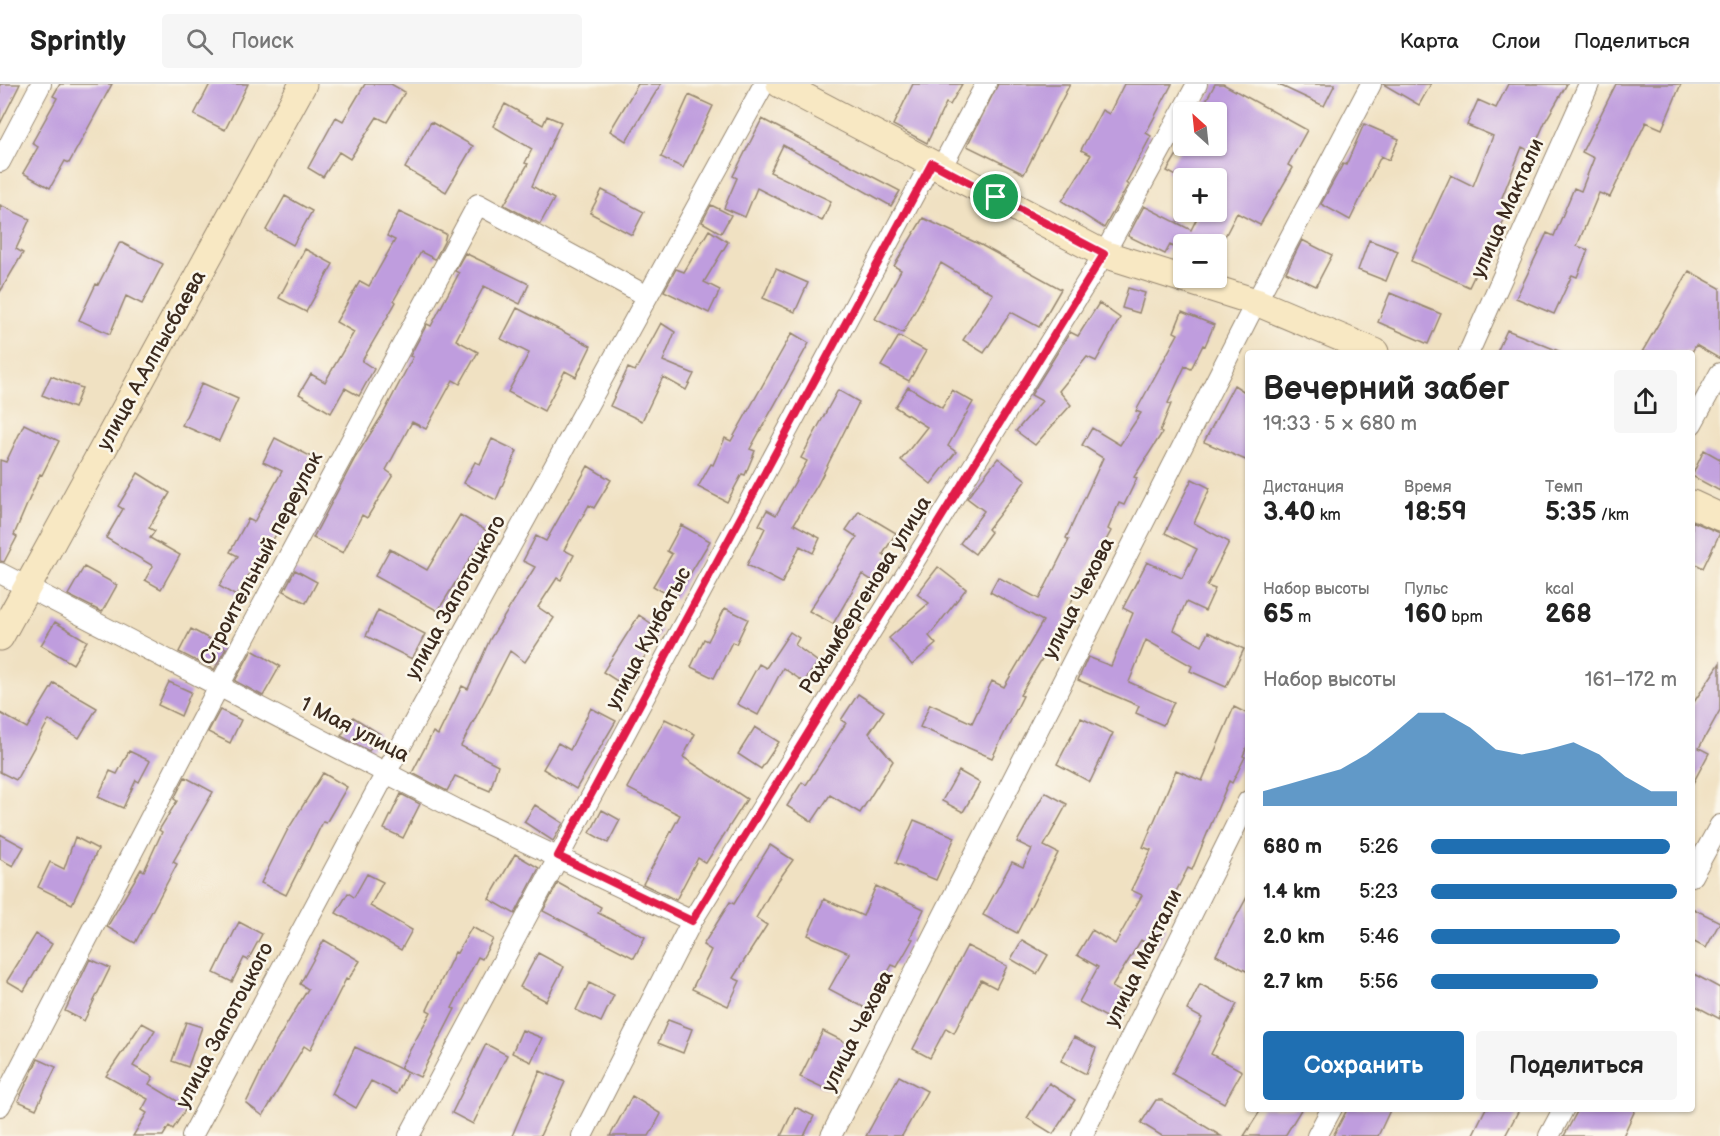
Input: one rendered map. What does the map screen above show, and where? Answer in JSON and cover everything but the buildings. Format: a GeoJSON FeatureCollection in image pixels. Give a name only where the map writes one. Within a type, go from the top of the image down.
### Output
{"type":"FeatureCollection","features":[{"type":"Feature","properties":{"kind":"street"},"geometry":{"type":"LineString","coordinates":[[0,162],[42,84]]}},
{"type":"Feature","properties":{"kind":"street","name":"улица А.Алпысбаева"},"geometry":{"type":"LineString","coordinates":[[0,637],[303,84]]}},
{"type":"Feature","properties":{"kind":"street","name":"улица Запотоцкого"},"geometry":{"type":"LineString","coordinates":[[192,1136],[386,772],[764,84]]}},
{"type":"Feature","properties":{"kind":"street"},"geometry":{"type":"LineString","coordinates":[[780,84],[1104,254],[1256,302],[1370,350]]}},
{"type":"Feature","properties":{"kind":"street","name":"улица Кунбатыс"},"geometry":{"type":"LineString","coordinates":[[409,1136],[558,856],[936,166],[986,84]]}},
{"type":"Feature","properties":{"kind":"street","name":"Рахымбергенова улица"},"geometry":{"type":"LineString","coordinates":[[582,1136],[692,921],[1104,254],[1197,84]]}},
{"type":"Feature","properties":{"kind":"street","name":"улица Чехова"},"geometry":{"type":"LineString","coordinates":[[831,1136],[1256,302],[1371,84]]}},
{"type":"Feature","properties":{"kind":"street","name":"улица Мактали"},"geometry":{"type":"LineString","coordinates":[[1470,350],[1589,84]]}},
{"type":"Feature","properties":{"kind":"street","name":"Строительный переулок"},"geometry":{"type":"LineString","coordinates":[[0,1106],[219,686],[478,204],[647,296]]}},
{"type":"Feature","properties":{"kind":"street"},"geometry":{"type":"LineString","coordinates":[[1695,419],[1720,373]]}},
{"type":"Feature","properties":{"kind":"street"},"geometry":{"type":"LineString","coordinates":[[1695,505],[1720,517]]}},
{"type":"Feature","properties":{"kind":"street","name":"1 Мая улица"},"geometry":{"type":"LineString","coordinates":[[0,573],[456,809],[692,921]]}},
{"type":"Feature","properties":{"kind":"street","name":"улица Мактали"},"geometry":{"type":"LineString","coordinates":[[1082,1136],[1245,807]]}},
{"type":"Feature","properties":{"kind":"street"},"geometry":{"type":"LineString","coordinates":[[1695,871],[1720,825]]}},
{"type":"Feature","properties":{"kind":"street"},"geometry":{"type":"LineString","coordinates":[[1317,1136],[1330,1112]]}},
{"type":"Feature","properties":{"kind":"street"},"geometry":{"type":"LineString","coordinates":[[1549,1136],[1562,1112]]}},
{"type":"Feature","properties":{"kind":"route"},"geometry":{"type":"LineString","coordinates":[[932,163],[996,197],[1104,254],[692,921],[558,856],[932,163]]}}]}
